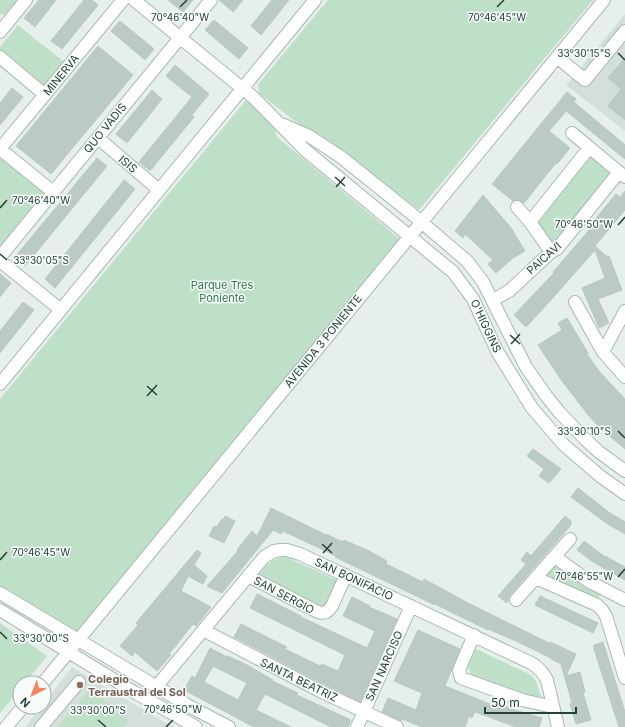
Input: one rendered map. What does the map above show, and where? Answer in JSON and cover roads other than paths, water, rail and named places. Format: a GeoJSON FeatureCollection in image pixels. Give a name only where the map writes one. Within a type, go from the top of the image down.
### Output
{"type":"FeatureCollection","features":[{"type":"Feature","properties":{"kind":"street"},"geometry":{"type":"LineString","coordinates":[[3,25],[26,0]]}},
{"type":"Feature","properties":{"kind":"street","name":"MINERVA"},"geometry":{"type":"LineString","coordinates":[[0,149],[123,0]]}},
{"type":"Feature","properties":{"kind":"street","name":"O'HIGGINS"},"geometry":{"type":"LineString","coordinates":[[134,0],[242,88],[279,122],[305,150],[443,264],[467,289],[479,309],[497,351],[520,389],[543,420],[564,445],[600,476],[625,494]]}},
{"type":"Feature","properties":{"kind":"street","name":"QUO VADIS"},"geometry":{"type":"LineString","coordinates":[[0,257],[211,0]]}},
{"type":"Feature","properties":{"kind":"street"},"geometry":{"type":"LineString","coordinates":[[0,384],[315,0]]}},
{"type":"Feature","properties":{"kind":"street","name":"AVENIDA 3 PONIENTE"},"geometry":{"type":"LineString","coordinates":[[50,675],[604,0]]}},
{"type":"Feature","properties":{"kind":"street"},"geometry":{"type":"LineString","coordinates":[[557,56],[585,80],[625,31]]}},
{"type":"Feature","properties":{"kind":"street"},"geometry":{"type":"LineString","coordinates":[[0,58],[45,95]]}},
{"type":"Feature","properties":{"kind":"street","name":"O'HIGGINS"},"geometry":{"type":"LineString","coordinates":[[279,122],[309,136],[341,157],[422,222],[467,262],[483,282],[526,367],[547,397],[586,440],[599,452],[625,471]]}},
{"type":"Feature","properties":{"kind":"street"},"geometry":{"type":"LineString","coordinates":[[572,133],[622,175]]}},
{"type":"Feature","properties":{"kind":"street","name":"ISIS"},"geometry":{"type":"LineString","coordinates":[[98,138],[159,190]]}},
{"type":"Feature","properties":{"kind":"street"},"geometry":{"type":"LineString","coordinates":[[530,222],[589,148]]}},
{"type":"Feature","properties":{"kind":"street"},"geometry":{"type":"LineString","coordinates":[[0,149],[53,192]]}},
{"type":"Feature","properties":{"kind":"street","name":"PAICAVI"},"geometry":{"type":"LineString","coordinates":[[493,300],[509,290],[551,252],[557,249],[622,175]]}},
{"type":"Feature","properties":{"kind":"street"},"geometry":{"type":"LineString","coordinates":[[517,207],[530,222],[551,252]]}},
{"type":"Feature","properties":{"kind":"street"},"geometry":{"type":"LineString","coordinates":[[0,261],[61,310]]}},
{"type":"Feature","properties":{"kind":"street"},"geometry":{"type":"LineString","coordinates":[[575,302],[603,352],[625,377]]}},
{"type":"Feature","properties":{"kind":"street"},"geometry":{"type":"LineString","coordinates":[[603,352],[625,311]]}},
{"type":"Feature","properties":{"kind":"street"},"geometry":{"type":"LineString","coordinates":[[516,600],[570,539]]}},
{"type":"Feature","properties":{"kind":"street","name":"SAN BONIFACIO"},"geometry":{"type":"LineString","coordinates":[[156,687],[259,562],[274,551],[287,550],[300,554],[346,575],[474,635],[537,667],[545,675],[547,680],[558,727]]}},
{"type":"Feature","properties":{"kind":"street"},"geometry":{"type":"LineString","coordinates":[[555,556],[590,582],[625,600]]}},
{"type":"Feature","properties":{"kind":"street","name":"SAN SERGIO"},"geometry":{"type":"LineString","coordinates":[[248,576],[318,612],[323,613],[329,611],[346,575]]}},
{"type":"Feature","properties":{"kind":"street"},"geometry":{"type":"LineString","coordinates":[[536,578],[592,603],[602,610],[606,616],[625,678]]}},
{"type":"Feature","properties":{"kind":"street"},"geometry":{"type":"LineString","coordinates":[[0,593],[156,687],[229,727]]}},
{"type":"Feature","properties":{"kind":"street"},"geometry":{"type":"LineString","coordinates":[[602,610],[613,594]]}},
{"type":"Feature","properties":{"kind":"street","name":"SAN NARCISO"},"geometry":{"type":"LineString","coordinates":[[357,727],[411,606]]}},
{"type":"Feature","properties":{"kind":"street"},"geometry":{"type":"LineString","coordinates":[[0,610],[68,653],[196,727]]}},
{"type":"Feature","properties":{"kind":"street","name":"SANTA BEATRIZ"},"geometry":{"type":"LineString","coordinates":[[203,630],[278,670],[397,727]]}},
{"type":"Feature","properties":{"kind":"street"},"geometry":{"type":"LineString","coordinates":[[474,635],[459,670],[459,675],[461,678],[522,700],[553,707]]}},
{"type":"Feature","properties":{"kind":"street"},"geometry":{"type":"LineString","coordinates":[[41,727],[79,682]]}},
{"type":"Feature","properties":{"kind":"street"},"geometry":{"type":"LineString","coordinates":[[6,727],[16,715]]}},
{"type":"Feature","properties":{"kind":"place","name":"Colegio Terraustral del Sol"},"geometry":{"type":"Point","coordinates":[80,685]}},
{"type":"Feature","properties":{"kind":"park label","name":"Parque Tres Poniente"},"geometry":{"type":"Point","coordinates":[222,291]}}]}
